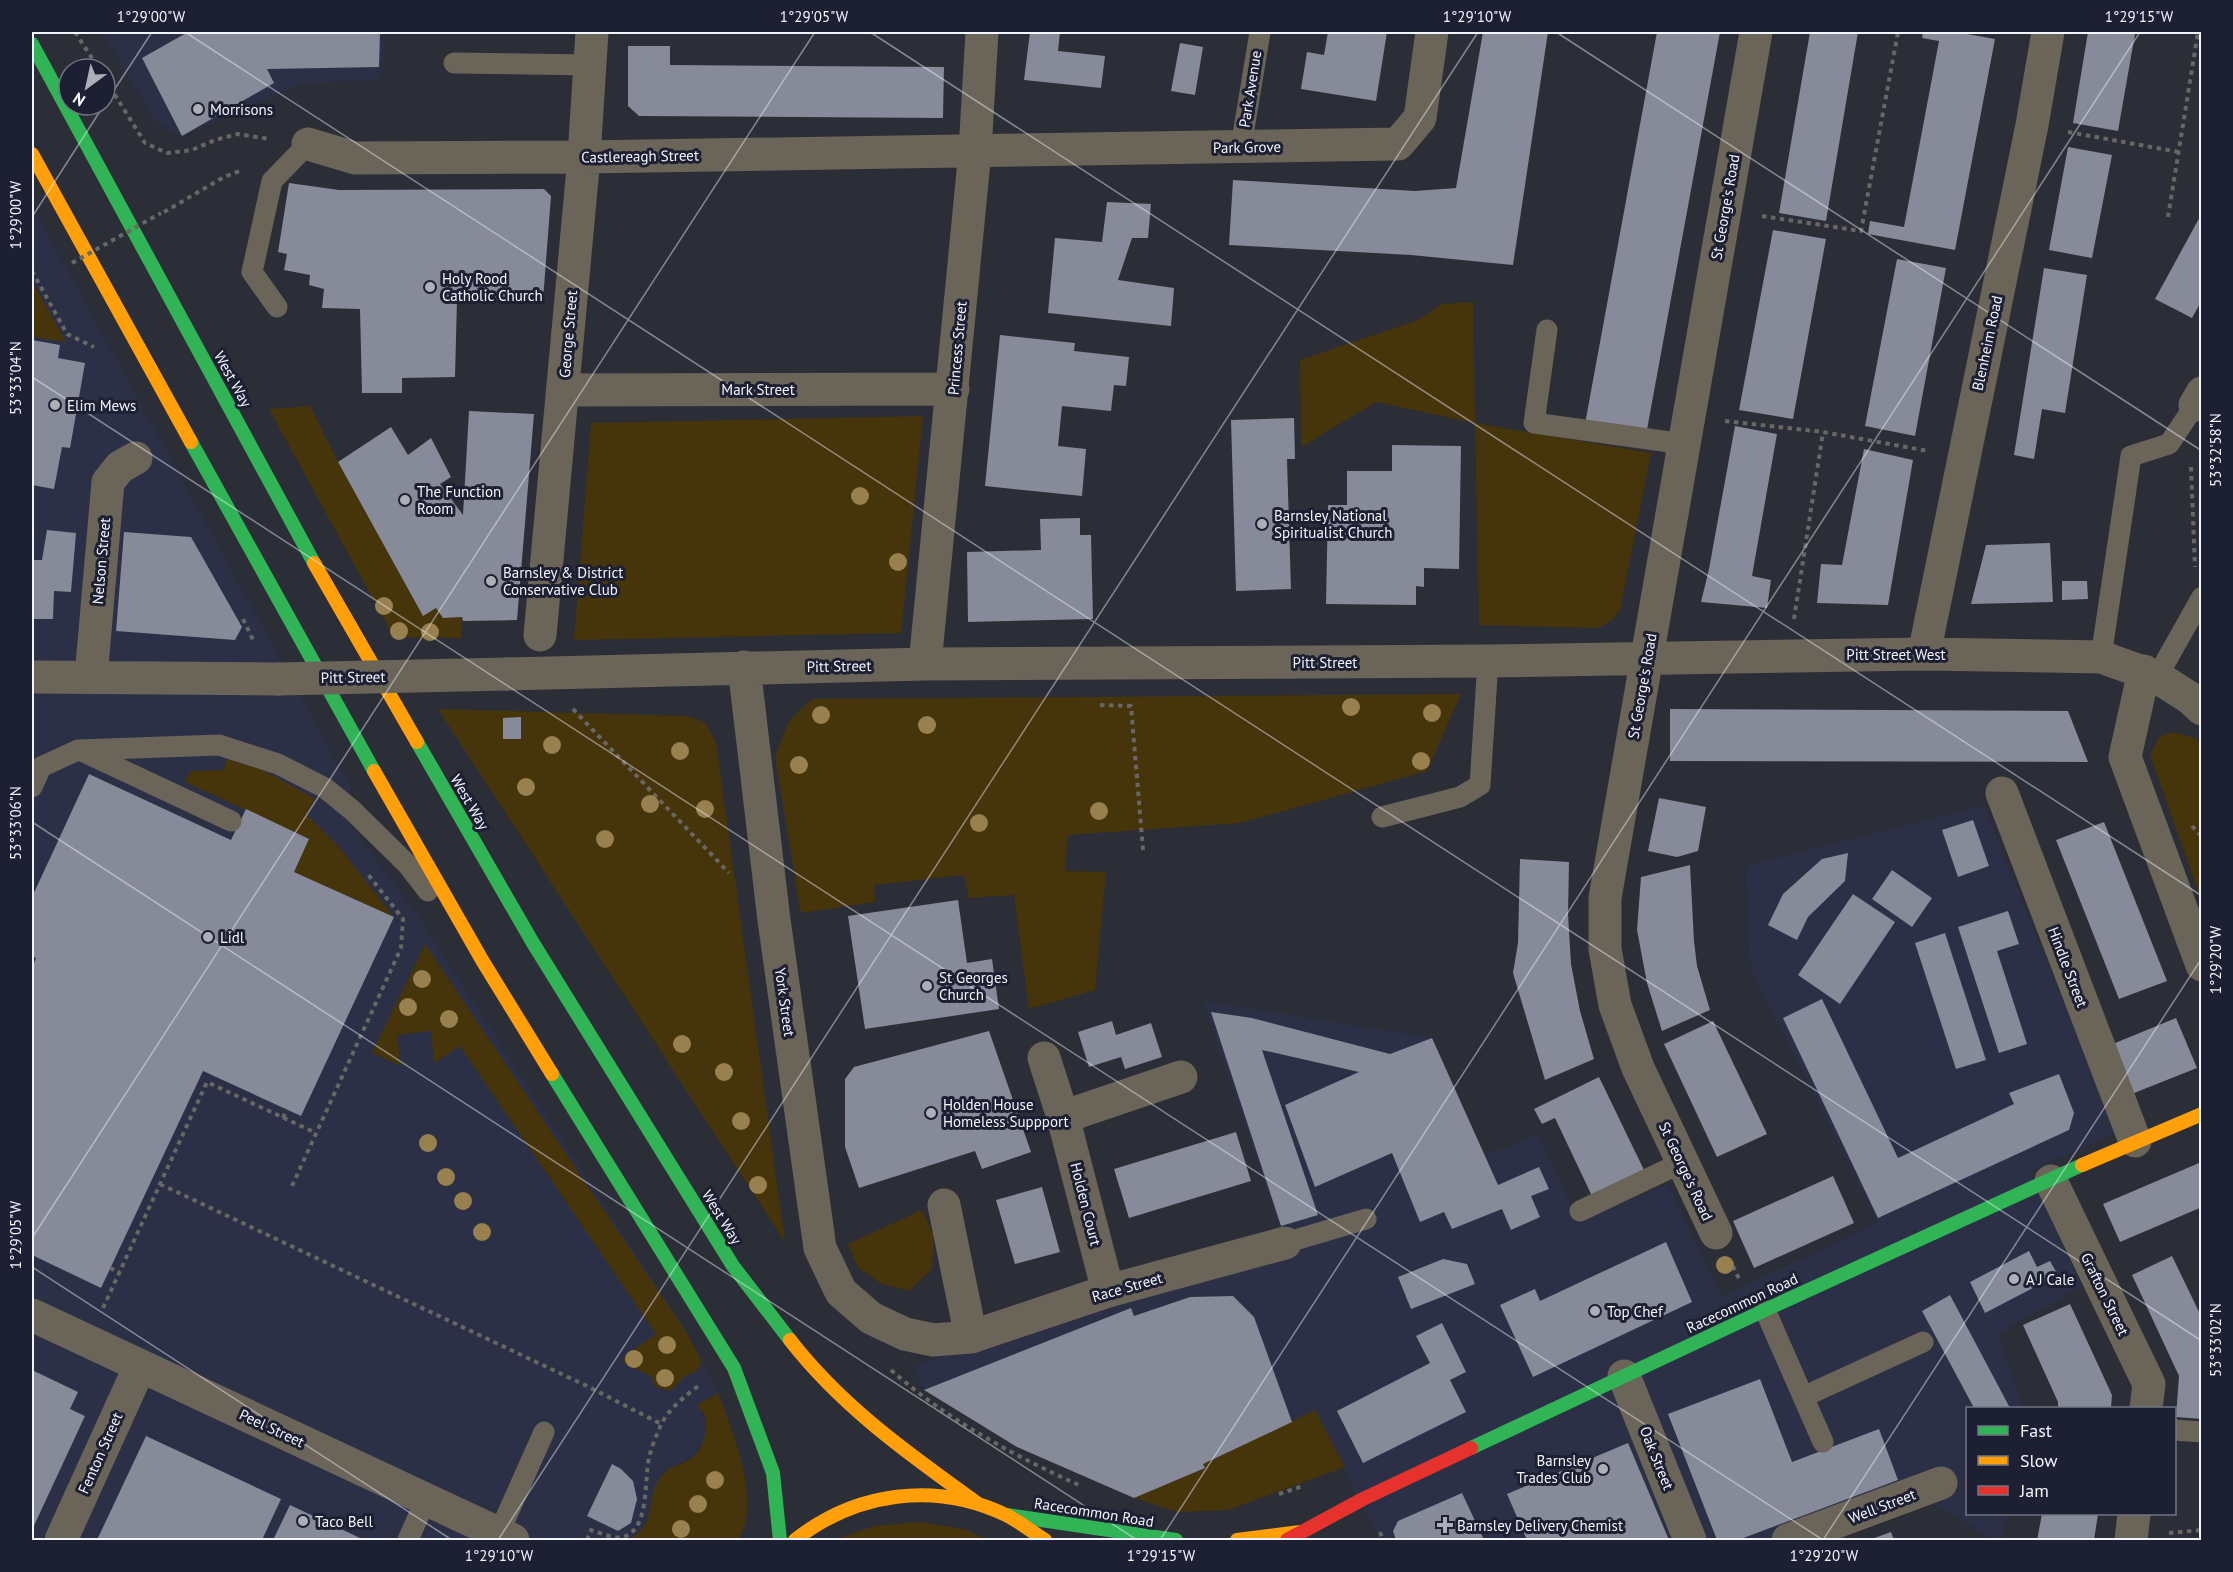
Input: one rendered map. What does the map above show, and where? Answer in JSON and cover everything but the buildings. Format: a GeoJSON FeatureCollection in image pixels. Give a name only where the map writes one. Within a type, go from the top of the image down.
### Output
{"type":"FeatureCollection","features":[{"type":"Feature","properties":{"kind":"main road","name":"West Way"},"geometry":{"type":"LineString","coordinates":[[32,44],[346,620],[533,943],[733,1266],[811,1367],[863,1418],[977,1503]]}},
{"type":"Feature","properties":{"kind":"main road"},"geometry":{"type":"LineString","coordinates":[[32,154],[348,726],[482,960],[734,1368],[773,1473],[780,1540]]}},
{"type":"Feature","properties":{"kind":"main road","name":"Racecommon Road"},"geometry":{"type":"LineString","coordinates":[[1237,1540],[1300,1538],[1363,1499],[1760,1312],[2135,1142],[2202,1114]]}},
{"type":"Feature","properties":{"kind":"main road"},"geometry":{"type":"LineString","coordinates":[[795,1540],[824,1519],[873,1500],[925,1495],[977,1503],[1007,1515],[1045,1540]]}},
{"type":"Feature","properties":{"kind":"main road","name":"Racecommon Road"},"geometry":{"type":"LineString","coordinates":[[1007,1515],[1087,1529],[1176,1540]]}},
{"type":"Feature","properties":{"kind":"street","name":"George Street"},"geometry":{"type":"LineString","coordinates":[[540,635],[584,157],[592,32]]}},
{"type":"Feature","properties":{"kind":"street","name":"Princess Street"},"geometry":{"type":"LineString","coordinates":[[925,664],[975,151],[982,32]]}},
{"type":"Feature","properties":{"kind":"street","name":"Park Grove"},"geometry":{"type":"LineString","coordinates":[[975,151],[1398,144],[1420,118],[1432,32]]}},
{"type":"Feature","properties":{"kind":"street","name":"St George's Road"},"geometry":{"type":"LineString","coordinates":[[1716,1233],[1638,1068],[1615,1005],[1605,949],[1605,898],[1756,32]]}},
{"type":"Feature","properties":{"kind":"street","name":"Blenheim Road"},"geometry":{"type":"LineString","coordinates":[[1924,654],[2032,125],[2048,32]]}},
{"type":"Feature","properties":{"kind":"street","name":"Castlereagh Street"},"geometry":{"type":"LineString","coordinates":[[308,144],[355,158],[975,151]]}},
{"type":"Feature","properties":{"kind":"street","name":"Mark Street"},"geometry":{"type":"LineString","coordinates":[[563,390],[953,389]]}},
{"type":"Feature","properties":{"kind":"street","name":"Nelson Street"},"geometry":{"type":"LineString","coordinates":[[91,677],[108,482],[120,467],[136,458]]}},
{"type":"Feature","properties":{"kind":"street","name":"Pitt Street West"},"geometry":{"type":"LineString","coordinates":[[1647,657],[1924,654],[2101,657],[2150,674],[2190,698],[2202,709]]}},
{"type":"Feature","properties":{"kind":"street","name":"Pitt Street"},"geometry":{"type":"LineString","coordinates":[[32,677],[278,679],[925,664],[1488,661],[1647,657]]}},
{"type":"Feature","properties":{"kind":"street","name":"York Street"},"geometry":{"type":"LineString","coordinates":[[744,667],[774,920],[820,1248],[841,1292],[871,1318]]}},
{"type":"Feature","properties":{"kind":"street"},"geometry":{"type":"LineString","coordinates":[[2150,674],[2125,757],[2202,965]]}},
{"type":"Feature","properties":{"kind":"street","name":"Hindle Street"},"geometry":{"type":"LineString","coordinates":[[2001,793],[2135,1142]]}},
{"type":"Feature","properties":{"kind":"street","name":"Holden Court"},"geometry":{"type":"LineString","coordinates":[[1044,1058],[1063,1117],[1108,1291]]}},
{"type":"Feature","properties":{"kind":"street"},"geometry":{"type":"LineString","coordinates":[[1063,1117],[1181,1077]]}},
{"type":"Feature","properties":{"kind":"street","name":"Grafton Street"},"geometry":{"type":"LineString","coordinates":[[2051,1181],[2148,1384],[2146,1407]]}},
{"type":"Feature","properties":{"kind":"street"},"geometry":{"type":"LineString","coordinates":[[944,1205],[971,1337]]}},
{"type":"Feature","properties":{"kind":"street","name":"Race Street"},"geometry":{"type":"LineString","coordinates":[[871,1318],[905,1334],[933,1340],[971,1337],[1108,1291],[1285,1243]]}},
{"type":"Feature","properties":{"kind":"street","name":"Peel Street"},"geometry":{"type":"LineString","coordinates":[[32,1315],[506,1537]]}},
{"type":"Feature","properties":{"kind":"street","name":"Fenton Street"},"geometry":{"type":"LineString","coordinates":[[61,1540],[140,1366]]}},
{"type":"Feature","properties":{"kind":"street","name":"Oak Street"},"geometry":{"type":"LineString","coordinates":[[1624,1376],[1690,1540]]}},
{"type":"Feature","properties":{"kind":"street","name":"Well Street"},"geometry":{"type":"LineString","coordinates":[[1788,1540],[1941,1483]]}},
{"type":"Feature","properties":{"kind":"street"},"geometry":{"type":"LineString","coordinates":[[2132,1540],[2134,1515]]}},
{"type":"Feature","properties":{"kind":"lane","name":"Park Avenue"},"geometry":{"type":"LineString","coordinates":[[1241,147],[1260,32]]}},
{"type":"Feature","properties":{"kind":"lane"},"geometry":{"type":"LineString","coordinates":[[454,63],[590,65]]}},
{"type":"Feature","properties":{"kind":"lane"},"geometry":{"type":"LineString","coordinates":[[277,307],[252,272],[272,181],[308,144]]}},
{"type":"Feature","properties":{"kind":"lane"},"geometry":{"type":"LineString","coordinates":[[1547,330],[1534,423],[1686,430]]}},
{"type":"Feature","properties":{"kind":"lane"},"geometry":{"type":"LineString","coordinates":[[2101,657],[2131,456],[2169,444],[2198,399]]}},
{"type":"Feature","properties":{"kind":"lane"},"geometry":{"type":"LineString","coordinates":[[2150,674],[2202,597]]}},
{"type":"Feature","properties":{"kind":"lane"},"geometry":{"type":"LineString","coordinates":[[1382,817],[1460,797],[1480,785],[1488,661]]}},
{"type":"Feature","properties":{"kind":"lane"},"geometry":{"type":"LineString","coordinates":[[32,787],[41,767],[78,750],[219,745],[278,764],[325,788],[352,810],[408,865],[482,960]]}},
{"type":"Feature","properties":{"kind":"lane"},"geometry":{"type":"LineString","coordinates":[[78,750],[231,820]]}},
{"type":"Feature","properties":{"kind":"lane"},"geometry":{"type":"LineString","coordinates":[[1580,1211],[1683,1162]]}},
{"type":"Feature","properties":{"kind":"lane"},"geometry":{"type":"LineString","coordinates":[[1285,1243],[1366,1219]]}},
{"type":"Feature","properties":{"kind":"lane"},"geometry":{"type":"LineString","coordinates":[[1760,1312],[1823,1442]]}},
{"type":"Feature","properties":{"kind":"lane"},"geometry":{"type":"LineString","coordinates":[[1803,1397],[1923,1342]]}},
{"type":"Feature","properties":{"kind":"lane"},"geometry":{"type":"LineString","coordinates":[[2176,1430],[2202,1432]]}},
{"type":"Feature","properties":{"kind":"lane"},"geometry":{"type":"LineString","coordinates":[[506,1537],[544,1432]]}},
{"type":"Feature","properties":{"kind":"lane"},"geometry":{"type":"LineString","coordinates":[[408,1540],[426,1499]]}},
{"type":"Feature","properties":{"kind":"path"},"geometry":{"type":"LineString","coordinates":[[75,32],[91,57]]}},
{"type":"Feature","properties":{"kind":"path"},"geometry":{"type":"LineString","coordinates":[[1725,210],[1861,231],[1898,32]]}},
{"type":"Feature","properties":{"kind":"path"},"geometry":{"type":"LineString","coordinates":[[2168,217],[2199,32]]}},
{"type":"Feature","properties":{"kind":"path"},"geometry":{"type":"LineString","coordinates":[[117,98],[145,143],[167,153],[192,150],[214,140],[238,134],[308,144]]}},
{"type":"Feature","properties":{"kind":"path"},"geometry":{"type":"LineString","coordinates":[[2032,125],[2179,152]]}},
{"type":"Feature","properties":{"kind":"path"},"geometry":{"type":"LineString","coordinates":[[72,263],[224,177],[245,169]]}},
{"type":"Feature","properties":{"kind":"path"},"geometry":{"type":"LineString","coordinates":[[2197,574],[2193,563],[2190,471],[2198,399]]}},
{"type":"Feature","properties":{"kind":"path"},"geometry":{"type":"LineString","coordinates":[[1686,430],[1823,432],[1963,458]]}},
{"type":"Feature","properties":{"kind":"path"},"geometry":{"type":"LineString","coordinates":[[1789,655],[1823,432]]}},
{"type":"Feature","properties":{"kind":"path"},"geometry":{"type":"LineString","coordinates":[[523,674],[733,877]]}},
{"type":"Feature","properties":{"kind":"path"},"geometry":{"type":"LineString","coordinates":[[1100,705],[1131,706],[1143,850]]}},
{"type":"Feature","properties":{"kind":"path"},"geometry":{"type":"LineString","coordinates":[[292,1186],[401,948],[404,919],[362,867]]}},
{"type":"Feature","properties":{"kind":"path"},"geometry":{"type":"LineString","coordinates":[[87,1340],[207,1082],[316,1133]]}},
{"type":"Feature","properties":{"kind":"path"},"geometry":{"type":"LineString","coordinates":[[283,1118],[287,1109]]}},
{"type":"Feature","properties":{"kind":"path"},"geometry":{"type":"LineString","coordinates":[[160,1184],[587,1386],[661,1424]]}},
{"type":"Feature","properties":{"kind":"path","name":"St George's Road"},"geometry":{"type":"LineString","coordinates":[[1716,1233],[1760,1312]]}},
{"type":"Feature","properties":{"kind":"path"},"geometry":{"type":"LineString","coordinates":[[110,1268],[119,1272]]}},
{"type":"Feature","properties":{"kind":"path"},"geometry":{"type":"LineString","coordinates":[[883,1364],[962,1423],[1030,1463],[1090,1490]]}},
{"type":"Feature","properties":{"kind":"path"},"geometry":{"type":"LineString","coordinates":[[586,1540],[591,1530],[610,1536],[623,1537],[633,1531],[643,1511],[649,1457],[661,1424],[684,1397],[706,1380],[734,1368]]}},
{"type":"Feature","properties":{"kind":"path"},"geometry":{"type":"LineString","coordinates":[[1278,1495],[1307,1484]]}},
{"type":"Feature","properties":{"kind":"path"},"geometry":{"type":"LineString","coordinates":[[1363,1499],[1383,1540]]}},
{"type":"Feature","properties":{"kind":"shaded area","name":"Morrisons"},"geometry":{"type":"Polygon","coordinates":[[[102,32],[384,32],[382,79],[302,83],[182,136],[156,122],[102,32]]]}},
{"type":"Feature","properties":{"kind":"shaded area"},"geometry":{"type":"Polygon","coordinates":[[[32,205],[350,787],[353,829],[417,914],[688,1335],[718,1393],[697,1405],[705,1417],[705,1438],[695,1455],[667,1468],[656,1485],[647,1522],[636,1536],[628,1540],[32,1540],[32,205]]]}},
{"type":"Feature","properties":{"kind":"shaded area"},"geometry":{"type":"Polygon","coordinates":[[[32,281],[66,342],[32,337],[32,281]]]}},
{"type":"Feature","properties":{"kind":"shaded area"},"geometry":{"type":"Polygon","coordinates":[[[1473,302],[1475,423],[1376,402],[1301,447],[1300,360],[1418,320],[1442,304],[1473,302]]]}},
{"type":"Feature","properties":{"kind":"shaded area"},"geometry":{"type":"Polygon","coordinates":[[[310,406],[338,462],[423,615],[436,608],[443,618],[462,617],[461,638],[394,637],[269,409],[310,406]]]}},
{"type":"Feature","properties":{"kind":"shaded area"},"geometry":{"type":"Polygon","coordinates":[[[923,416],[901,633],[574,640],[591,423],[923,416]]]}},
{"type":"Feature","properties":{"kind":"shaded area"},"geometry":{"type":"Polygon","coordinates":[[[1475,423],[1651,453],[1620,610],[1612,620],[1598,628],[1479,625],[1475,423]]]}},
{"type":"Feature","properties":{"kind":"shaded area"},"geometry":{"type":"Polygon","coordinates":[[[1461,694],[1427,771],[1240,823],[1068,835],[1065,871],[1106,872],[1095,990],[1029,1009],[1014,895],[969,898],[964,875],[874,885],[875,902],[801,913],[775,756],[789,721],[812,699],[1461,694]]]}},
{"type":"Feature","properties":{"kind":"shaded area"},"geometry":{"type":"Polygon","coordinates":[[[438,709],[687,716],[704,722],[716,742],[785,1242],[438,709]]]}},
{"type":"Feature","properties":{"kind":"shaded area"},"geometry":{"type":"Polygon","coordinates":[[[2173,732],[2197,739],[2201,749],[2201,899],[2150,755],[2159,737],[2173,732]]]}},
{"type":"Feature","properties":{"kind":"shaded area"},"geometry":{"type":"Polygon","coordinates":[[[227,759],[261,769],[315,799],[307,815],[339,847],[394,917],[294,872],[309,839],[185,782],[190,771],[223,770],[227,759]]]}},
{"type":"Feature","properties":{"kind":"shaded area"},"geometry":{"type":"Polygon","coordinates":[[[1984,806],[2116,1132],[2029,1172],[2082,1286],[1997,1334],[2022,1402],[2021,1407],[1966,1407],[1966,1515],[2006,1515],[2003,1540],[1996,1540],[1932,1503],[1834,1540],[1380,1540],[1315,1411],[1204,1464],[1205,1468],[1134,1498],[1017,1447],[924,1390],[912,1368],[1108,1294],[1285,1243],[1203,1001],[1432,1038],[1485,1156],[1539,1134],[1578,1222],[1668,1184],[1722,1297],[1878,1223],[1751,968],[1745,866],[1984,806]]]}},
{"type":"Feature","properties":{"kind":"shaded area"},"geometry":{"type":"Polygon","coordinates":[[[425,944],[688,1335],[702,1362],[697,1371],[685,1376],[670,1391],[655,1387],[652,1377],[622,1362],[627,1354],[656,1334],[460,1046],[434,1063],[431,1031],[397,1035],[401,1066],[372,1053],[425,944]]]}},
{"type":"Feature","properties":{"kind":"shaded area"},"geometry":{"type":"Polygon","coordinates":[[[922,1210],[934,1236],[932,1269],[909,1291],[882,1284],[858,1268],[848,1244],[922,1210]]]}},
{"type":"Feature","properties":{"kind":"shaded area"},"geometry":{"type":"Polygon","coordinates":[[[718,1393],[731,1427],[747,1488],[745,1525],[737,1540],[628,1540],[643,1528],[647,1521],[654,1489],[663,1474],[698,1452],[706,1426],[705,1416],[697,1405],[718,1393]]]}},
{"type":"Feature","properties":{"kind":"shaded area"},"geometry":{"type":"Polygon","coordinates":[[[1315,1410],[1345,1467],[1228,1510],[1177,1512],[1134,1498],[1205,1468],[1203,1464],[1315,1410]]]}},
{"type":"Feature","properties":{"kind":"shaded area"},"geometry":{"type":"Polygon","coordinates":[[[919,1522],[964,1529],[988,1540],[835,1540],[874,1526],[919,1522]]]}},
{"type":"Feature","properties":{"kind":"traffic: fast"},"geometry":{"type":"LineString","coordinates":[[32,44],[314,563]]}},
{"type":"Feature","properties":{"kind":"traffic: fast"},"geometry":{"type":"LineString","coordinates":[[191,442],[374,771]]}},
{"type":"Feature","properties":{"kind":"traffic: fast"},"geometry":{"type":"LineString","coordinates":[[417,742],[533,943],[733,1266],[790,1340]]}},
{"type":"Feature","properties":{"kind":"traffic: fast"},"geometry":{"type":"LineString","coordinates":[[552,1074],[734,1368],[773,1473],[780,1540]]}},
{"type":"Feature","properties":{"kind":"traffic: fast"},"geometry":{"type":"LineString","coordinates":[[1471,1448],[2082,1165]]}},
{"type":"Feature","properties":{"kind":"traffic: fast"},"geometry":{"type":"LineString","coordinates":[[1007,1515],[1176,1540]]}},
{"type":"Feature","properties":{"kind":"traffic: slow"},"geometry":{"type":"LineString","coordinates":[[32,154],[191,442]]}},
{"type":"Feature","properties":{"kind":"traffic: slow"},"geometry":{"type":"LineString","coordinates":[[314,563],[417,742]]}},
{"type":"Feature","properties":{"kind":"traffic: slow"},"geometry":{"type":"LineString","coordinates":[[374,771],[482,960],[552,1074]]}},
{"type":"Feature","properties":{"kind":"traffic: slow"},"geometry":{"type":"LineString","coordinates":[[2082,1165],[2202,1114]]}},
{"type":"Feature","properties":{"kind":"traffic: slow"},"geometry":{"type":"LineString","coordinates":[[790,1340],[810,1364],[854,1408],[902,1448],[977,1503]]}},
{"type":"Feature","properties":{"kind":"traffic: slow"},"geometry":{"type":"LineString","coordinates":[[795,1540],[844,1511],[870,1502],[924,1495],[979,1504],[1006,1515],[1045,1540]]}},
{"type":"Feature","properties":{"kind":"traffic: slow"},"geometry":{"type":"LineString","coordinates":[[1237,1540],[1300,1532]]}},
{"type":"Feature","properties":{"kind":"traffic: jam"},"geometry":{"type":"LineString","coordinates":[[1287,1540],[1363,1499],[1471,1448]]}},
{"type":"Feature","properties":{"kind":"place","name":"Morrisons"},"geometry":{"type":"Point","coordinates":[198,109]}},
{"type":"Feature","properties":{"kind":"place","name":"Holy Rood Catholic Church"},"geometry":{"type":"Point","coordinates":[430,287]}},
{"type":"Feature","properties":{"kind":"place","name":"Elim Mews"},"geometry":{"type":"Point","coordinates":[55,405]}},
{"type":"Feature","properties":{"kind":"place","name":"The Function Room"},"geometry":{"type":"Point","coordinates":[405,500]}},
{"type":"Feature","properties":{"kind":"place","name":"Barnsley National Spiritualist Church"},"geometry":{"type":"Point","coordinates":[1262,524]}},
{"type":"Feature","properties":{"kind":"place","name":"Barnsley & District Conservative Club"},"geometry":{"type":"Point","coordinates":[491,581]}},
{"type":"Feature","properties":{"kind":"place","name":"Lidl"},"geometry":{"type":"Point","coordinates":[208,937]}},
{"type":"Feature","properties":{"kind":"place","name":"St Georges Church"},"geometry":{"type":"Point","coordinates":[927,986]}},
{"type":"Feature","properties":{"kind":"place","name":"Holden House Homeless Suppport"},"geometry":{"type":"Point","coordinates":[931,1113]}},
{"type":"Feature","properties":{"kind":"place","name":"A J Cale"},"geometry":{"type":"Point","coordinates":[2014,1279]}},
{"type":"Feature","properties":{"kind":"place","name":"Top Chef"},"geometry":{"type":"Point","coordinates":[1595,1311]}},
{"type":"Feature","properties":{"kind":"place","name":"Barnsley Trades Club"},"geometry":{"type":"Point","coordinates":[1603,1469]}},
{"type":"Feature","properties":{"kind":"place","name":"Taco Bell"},"geometry":{"type":"Point","coordinates":[303,1521]}},
{"type":"Feature","properties":{"kind":"place","name":"Barnsley Delivery Chemist"},"geometry":{"type":"Point","coordinates":[1445,1525]}}]}
